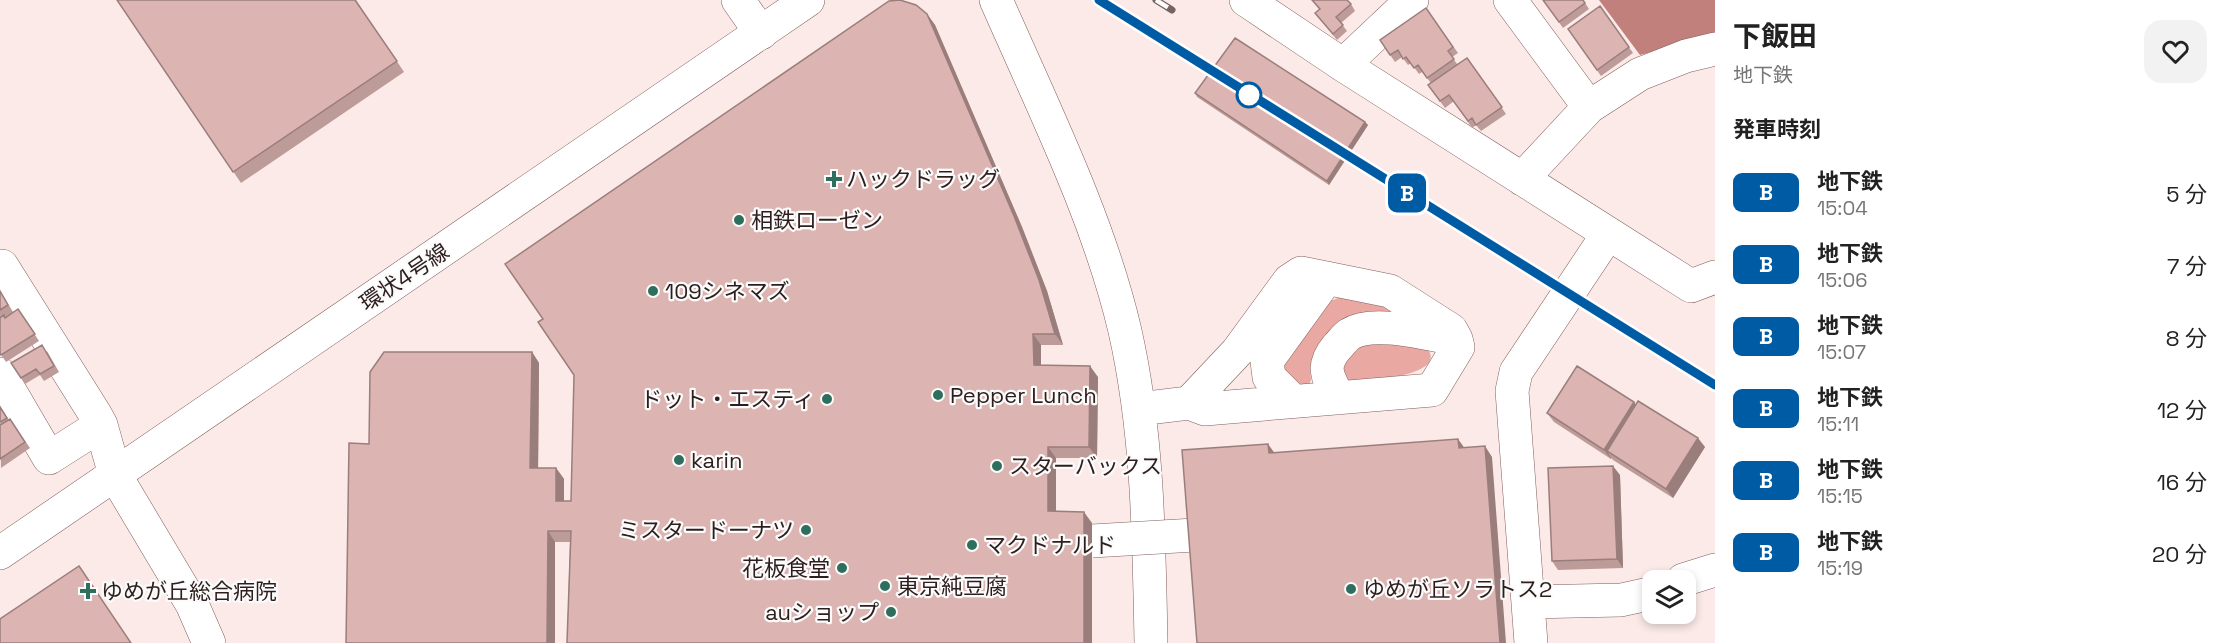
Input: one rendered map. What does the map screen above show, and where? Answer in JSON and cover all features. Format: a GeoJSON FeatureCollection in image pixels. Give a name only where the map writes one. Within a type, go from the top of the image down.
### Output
{"type":"FeatureCollection","features":[{"type":"Feature","properties":{"kind":"street"},"geometry":{"type":"LineString","coordinates":[[738,0],[760,33]]}},
{"type":"Feature","properties":{"kind":"street","name":"環状4号線"},"geometry":{"type":"LineString","coordinates":[[0,554],[808,0]]}},
{"type":"Feature","properties":{"kind":"street"},"geometry":{"type":"LineString","coordinates":[[996,0],[1093,229],[1125,330],[1139,409],[1146,474],[1151,643]]}},
{"type":"Feature","properties":{"kind":"street"},"geometry":{"type":"LineString","coordinates":[[1246,0],[1343,65],[1691,286],[1715,277]]}},
{"type":"Feature","properties":{"kind":"street"},"geometry":{"type":"LineString","coordinates":[[1343,65],[1412,0]]}},
{"type":"Feature","properties":{"kind":"street"},"geometry":{"type":"LineString","coordinates":[[1510,0],[1589,107]]}},
{"type":"Feature","properties":{"kind":"street"},"geometry":{"type":"LineString","coordinates":[[1522,179],[1589,107],[1640,74],[1686,56],[1715,49]]}},
{"type":"Feature","properties":{"kind":"street"},"geometry":{"type":"LineString","coordinates":[[1531,643],[1512,391],[1516,372],[1608,234]]}},
{"type":"Feature","properties":{"kind":"street"},"geometry":{"type":"LineString","coordinates":[[0,267],[2,266],[101,425],[115,474],[192,604],[209,643]]}},
{"type":"Feature","properties":{"kind":"street"},"geometry":{"type":"LineString","coordinates":[[1139,409],[1189,404],[1205,409],[1432,390],[1458,347],[1451,330],[1390,291],[1301,273],[1289,281],[1237,352],[1189,404]]}},
{"type":"Feature","properties":{"kind":"street"},"geometry":{"type":"LineString","coordinates":[[1293,401],[1269,377],[1267,360],[1327,278]]}},
{"type":"Feature","properties":{"kind":"street"},"geometry":{"type":"LineString","coordinates":[[1339,398],[1327,376],[1327,364],[1348,334],[1359,330],[1382,328],[1456,339]]}},
{"type":"Feature","properties":{"kind":"street"},"geometry":{"type":"LineString","coordinates":[[1237,352],[1231,378],[1238,391],[1251,404]]}},
{"type":"Feature","properties":{"kind":"street"},"geometry":{"type":"LineString","coordinates":[[0,374],[49,458],[101,425]]}},
{"type":"Feature","properties":{"kind":"street"},"geometry":{"type":"LineString","coordinates":[[1092,541],[1195,534]]}},
{"type":"Feature","properties":{"kind":"street"},"geometry":{"type":"LineString","coordinates":[[1696,576],[1715,570]]}},
{"type":"Feature","properties":{"kind":"street"},"geometry":{"type":"LineString","coordinates":[[1528,602],[1621,600],[1642,596]]}},
{"type":"Feature","properties":{"kind":"shaded area"},"geometry":{"type":"Polygon","coordinates":[[[1599,0],[1715,0],[1715,35],[1640,55],[1599,0]]]}},
{"type":"Feature","properties":{"kind":"shaded area"},"geometry":{"type":"Polygon","coordinates":[[[1338,298],[1370,302],[1400,315],[1315,354],[1310,367],[1311,380],[1309,385],[1302,387],[1281,373],[1283,355],[1328,302],[1338,298]]]}},
{"type":"Feature","properties":{"kind":"shaded area"},"geometry":{"type":"Polygon","coordinates":[[[1365,341],[1427,348],[1431,358],[1426,365],[1416,371],[1401,376],[1348,383],[1341,371],[1343,364],[1365,341]]]}},
{"type":"Feature","properties":{"kind":"building"},"geometry":{"type":"Polygon","coordinates":[[[117,0],[355,0],[397,61],[233,172],[117,0]]]}},
{"type":"Feature","properties":{"kind":"building"},"geometry":{"type":"Polygon","coordinates":[[[900,0],[916,5],[927,14],[1039,280],[1055,334],[1033,334],[1034,365],[1090,366],[1089,447],[1048,447],[1048,511],[1084,512],[1084,643],[567,643],[571,531],[548,531],[547,643],[346,643],[349,443],[369,444],[370,372],[384,352],[532,352],[530,468],[556,468],[556,501],[571,501],[574,375],[538,322],[543,319],[505,264],[889,1],[900,0]]]}},
{"type":"Feature","properties":{"kind":"building"},"geometry":{"type":"Polygon","coordinates":[[[1312,0],[1347,0],[1351,4],[1336,17],[1343,25],[1333,34],[1315,13],[1320,9],[1312,0]]]}},
{"type":"Feature","properties":{"kind":"building"},"geometry":{"type":"Polygon","coordinates":[[[1543,0],[1583,0],[1585,3],[1559,22],[1543,0]]]}},
{"type":"Feature","properties":{"kind":"building"},"geometry":{"type":"Polygon","coordinates":[[[1600,6],[1629,47],[1597,70],[1568,29],[1600,6]]]}},
{"type":"Feature","properties":{"kind":"building"},"geometry":{"type":"Polygon","coordinates":[[[1426,8],[1453,47],[1448,51],[1454,59],[1427,78],[1418,65],[1414,68],[1406,57],[1403,59],[1398,50],[1390,55],[1380,40],[1426,8]]]}},
{"type":"Feature","properties":{"kind":"building"},"geometry":{"type":"Polygon","coordinates":[[[1235,38],[1365,122],[1327,181],[1195,93],[1235,38]]]}},
{"type":"Feature","properties":{"kind":"building"},"geometry":{"type":"Polygon","coordinates":[[[1467,58],[1502,107],[1476,125],[1472,118],[1468,121],[1449,95],[1440,101],[1428,85],[1467,58]]]}},
{"type":"Feature","properties":{"kind":"building"},"geometry":{"type":"Polygon","coordinates":[[[0,291],[8,305],[0,310],[0,291]]]}},
{"type":"Feature","properties":{"kind":"building"},"geometry":{"type":"Polygon","coordinates":[[[18,309],[35,334],[1,355],[0,318],[4,315],[5,318],[18,309]]]}},
{"type":"Feature","properties":{"kind":"building"},"geometry":{"type":"Polygon","coordinates":[[[42,345],[54,366],[40,374],[36,369],[21,378],[11,363],[42,345]]]}},
{"type":"Feature","properties":{"kind":"building"},"geometry":{"type":"Polygon","coordinates":[[[1577,366],[1634,402],[1604,450],[1547,413],[1577,366]]]}},
{"type":"Feature","properties":{"kind":"building"},"geometry":{"type":"Polygon","coordinates":[[[1638,401],[1698,438],[1666,489],[1607,451],[1638,401]]]}},
{"type":"Feature","properties":{"kind":"building"},"geometry":{"type":"Polygon","coordinates":[[[0,407],[7,418],[0,422],[0,407]]]}},
{"type":"Feature","properties":{"kind":"building"},"geometry":{"type":"Polygon","coordinates":[[[10,419],[25,442],[0,459],[0,425],[10,419]]]}},
{"type":"Feature","properties":{"kind":"building","name":"ゆめが丘ソラトス2"},"geometry":{"type":"Polygon","coordinates":[[[1458,439],[1459,448],[1485,446],[1500,643],[1197,643],[1182,450],[1268,444],[1269,453],[1458,439]]]}},
{"type":"Feature","properties":{"kind":"building"},"geometry":{"type":"Polygon","coordinates":[[[1613,466],[1617,559],[1552,561],[1548,468],[1613,466]]]}},
{"type":"Feature","properties":{"kind":"building"},"geometry":{"type":"Polygon","coordinates":[[[79,566],[131,643],[0,643],[0,619],[79,566]]]}},
{"type":"Feature","properties":{"kind":"railway"},"geometry":{"type":"LineString","coordinates":[[1099,0],[1154,35]]}},
{"type":"Feature","properties":{"kind":"railway"},"geometry":{"type":"LineString","coordinates":[[1156,0],[1172,10]]}},
{"type":"Feature","properties":{"kind":"metro line","name":"B"},"geometry":{"type":"LineString","coordinates":[[1099,0],[1715,385]]}},
{"type":"Feature","properties":{"kind":"place","name":"ハックドラッグ"},"geometry":{"type":"Point","coordinates":[834,179]}},
{"type":"Feature","properties":{"kind":"place","name":"相鉄ローゼン"},"geometry":{"type":"Point","coordinates":[739,220]}},
{"type":"Feature","properties":{"kind":"place","name":"109シネマズ"},"geometry":{"type":"Point","coordinates":[653,291]}},
{"type":"Feature","properties":{"kind":"place","name":"Pepper Lunch"},"geometry":{"type":"Point","coordinates":[938,395]}},
{"type":"Feature","properties":{"kind":"place","name":"ドット・エスティ"},"geometry":{"type":"Point","coordinates":[827,399]}},
{"type":"Feature","properties":{"kind":"place","name":"karin"},"geometry":{"type":"Point","coordinates":[679,460]}},
{"type":"Feature","properties":{"kind":"place","name":"スターバックス"},"geometry":{"type":"Point","coordinates":[997,466]}},
{"type":"Feature","properties":{"kind":"place","name":"ミスタードーナツ"},"geometry":{"type":"Point","coordinates":[806,530]}},
{"type":"Feature","properties":{"kind":"place","name":"マクドナルド"},"geometry":{"type":"Point","coordinates":[972,545]}},
{"type":"Feature","properties":{"kind":"place","name":"花板食堂"},"geometry":{"type":"Point","coordinates":[842,568]}},
{"type":"Feature","properties":{"kind":"place","name":"東京純豆腐"},"geometry":{"type":"Point","coordinates":[885,586]}},
{"type":"Feature","properties":{"kind":"place","name":"ゆめが丘ソラトス2"},"geometry":{"type":"Point","coordinates":[1351,589]}},
{"type":"Feature","properties":{"kind":"place","name":"ゆめが丘総合病院"},"geometry":{"type":"Point","coordinates":[88,591]}},
{"type":"Feature","properties":{"kind":"place","name":"auショップ"},"geometry":{"type":"Point","coordinates":[891,612]}}]}
